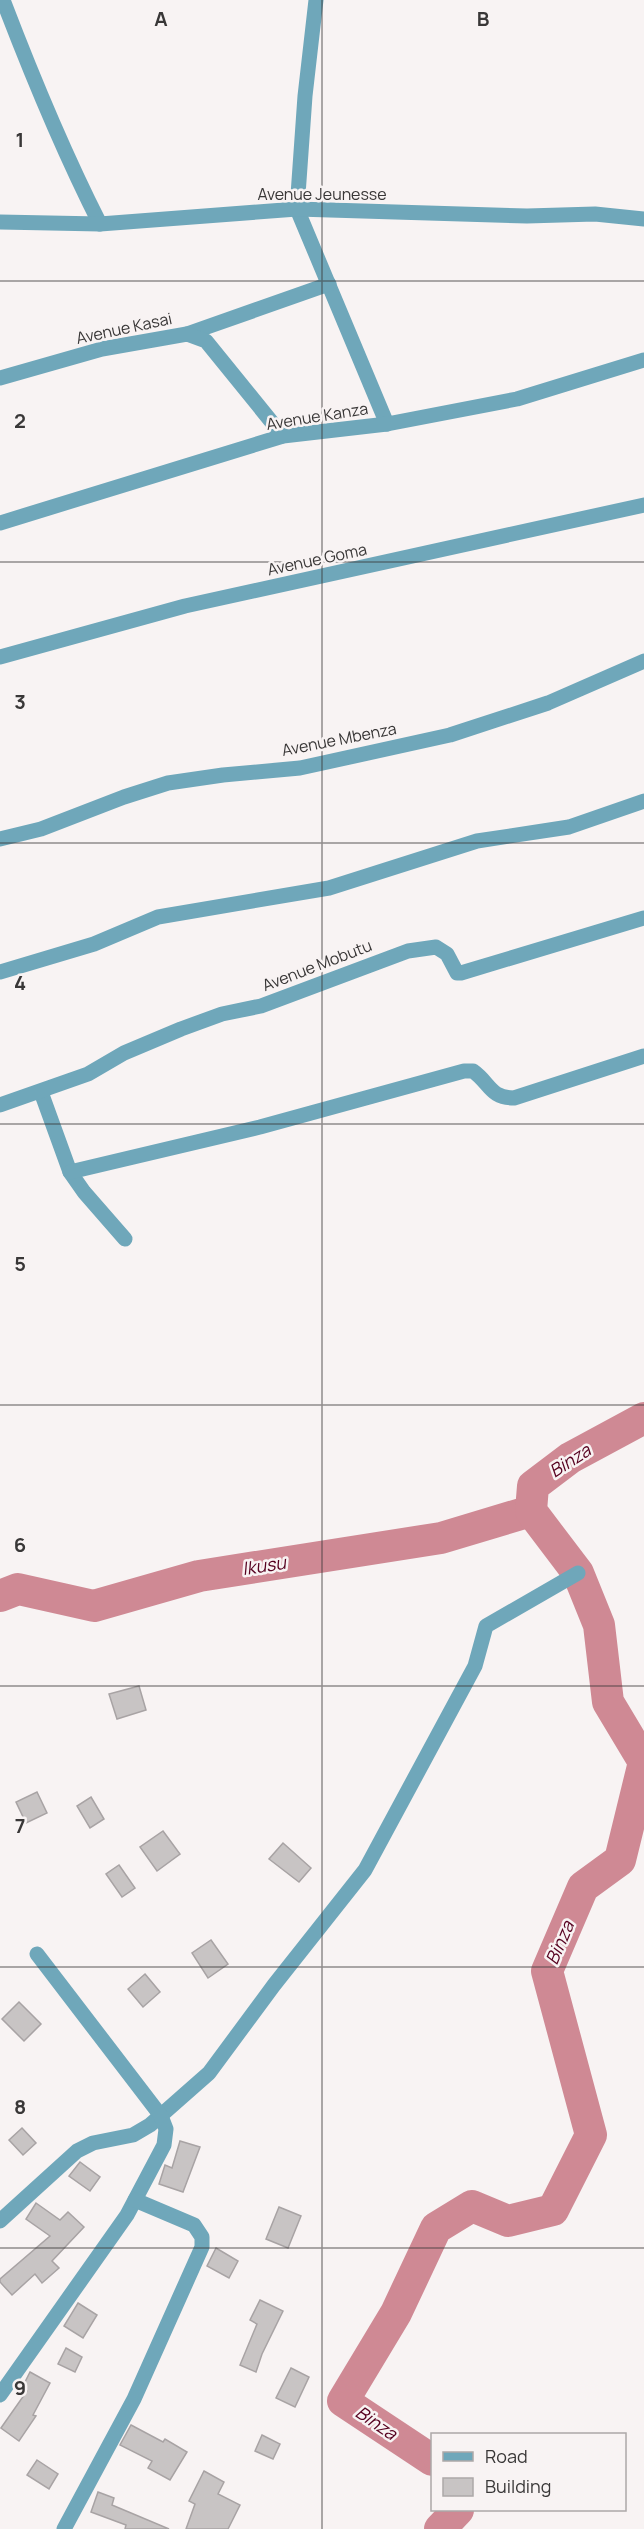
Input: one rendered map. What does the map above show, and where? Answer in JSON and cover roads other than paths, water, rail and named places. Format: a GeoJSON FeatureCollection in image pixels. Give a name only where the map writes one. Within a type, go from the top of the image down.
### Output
{"type":"FeatureCollection","features":[{"type":"Feature","properties":{"kind":"street"},"geometry":{"type":"LineString","coordinates":[[3,0],[63,148],[100,224]]}},
{"type":"Feature","properties":{"kind":"street"},"geometry":{"type":"LineString","coordinates":[[316,0],[305,96],[297,209],[387,424]]}},
{"type":"Feature","properties":{"kind":"street","name":"Avenue Jeunesse"},"geometry":{"type":"LineString","coordinates":[[0,222],[100,224],[297,209],[527,216],[595,214],[644,219]]}},
{"type":"Feature","properties":{"kind":"street"},"geometry":{"type":"LineString","coordinates":[[187,334],[329,284]]}},
{"type":"Feature","properties":{"kind":"street","name":"Avenue Kasai"},"geometry":{"type":"LineString","coordinates":[[0,378],[102,349],[187,334],[207,341],[283,436]]}},
{"type":"Feature","properties":{"kind":"street","name":"Avenue Kanza"},"geometry":{"type":"LineString","coordinates":[[0,523],[283,436],[387,424],[517,399],[644,360]]}},
{"type":"Feature","properties":{"kind":"street","name":"Avenue Goma"},"geometry":{"type":"LineString","coordinates":[[0,657],[185,606],[627,511],[644,505]]}},
{"type":"Feature","properties":{"kind":"street","name":"Avenue Mbenza"},"geometry":{"type":"LineString","coordinates":[[0,839],[41,829],[124,797],[168,783],[300,768],[450,735],[548,703],[644,661]]}},
{"type":"Feature","properties":{"kind":"street"},"geometry":{"type":"LineString","coordinates":[[0,972],[94,944],[158,917],[329,888],[477,841],[569,827],[644,801]]}},
{"type":"Feature","properties":{"kind":"street","name":"Avenue Mobutu"},"geometry":{"type":"LineString","coordinates":[[0,1105],[88,1074],[124,1053],[180,1029],[222,1014],[261,1006],[408,951],[436,947],[447,954],[457,973],[461,973],[644,918]]}},
{"type":"Feature","properties":{"kind":"street"},"geometry":{"type":"LineString","coordinates":[[70,1172],[260,1127],[464,1071],[473,1071],[502,1098],[514,1098],[644,1056]]}},
{"type":"Feature","properties":{"kind":"street"},"geometry":{"type":"LineString","coordinates":[[41,1092],[70,1172],[124,1239]]}},
{"type":"Feature","properties":{"kind":"street"},"geometry":{"type":"LineString","coordinates":[[0,2221],[77,2151],[93,2143],[134,2135],[161,2116],[209,2073],[274,1985],[365,1870],[476,1666],[486,1626],[578,1573]]}},
{"type":"Feature","properties":{"kind":"street"},"geometry":{"type":"LineString","coordinates":[[0,2395],[127,2215],[164,2145],[166,2129],[161,2116],[37,1954]]}},
{"type":"Feature","properties":{"kind":"street"},"geometry":{"type":"LineString","coordinates":[[64,2529],[134,2399],[202,2247],[202,2237],[194,2225],[135,2200]]}},
{"type":"Feature","properties":{"kind":"waterway","name":"Binza"},"geometry":{"type":"LineString","coordinates":[[431,2459],[343,2401],[396,2313],[436,2228],[472,2206],[508,2221],[553,2210],[591,2135],[547,1971],[583,1887],[620,1860],[644,1762],[608,1702],[599,1625],[578,1573],[531,1511],[533,1486],[570,1458],[644,1418]]}},
{"type":"Feature","properties":{"kind":"waterway","name":"Ikusu"},"geometry":{"type":"LineString","coordinates":[[0,1596],[18,1589],[94,1606],[199,1576],[441,1538],[531,1511]]}},
{"type":"Feature","properties":{"kind":"waterway","name":"Binza"},"geometry":{"type":"LineString","coordinates":[[440,2529],[457,2511]]}}]}
